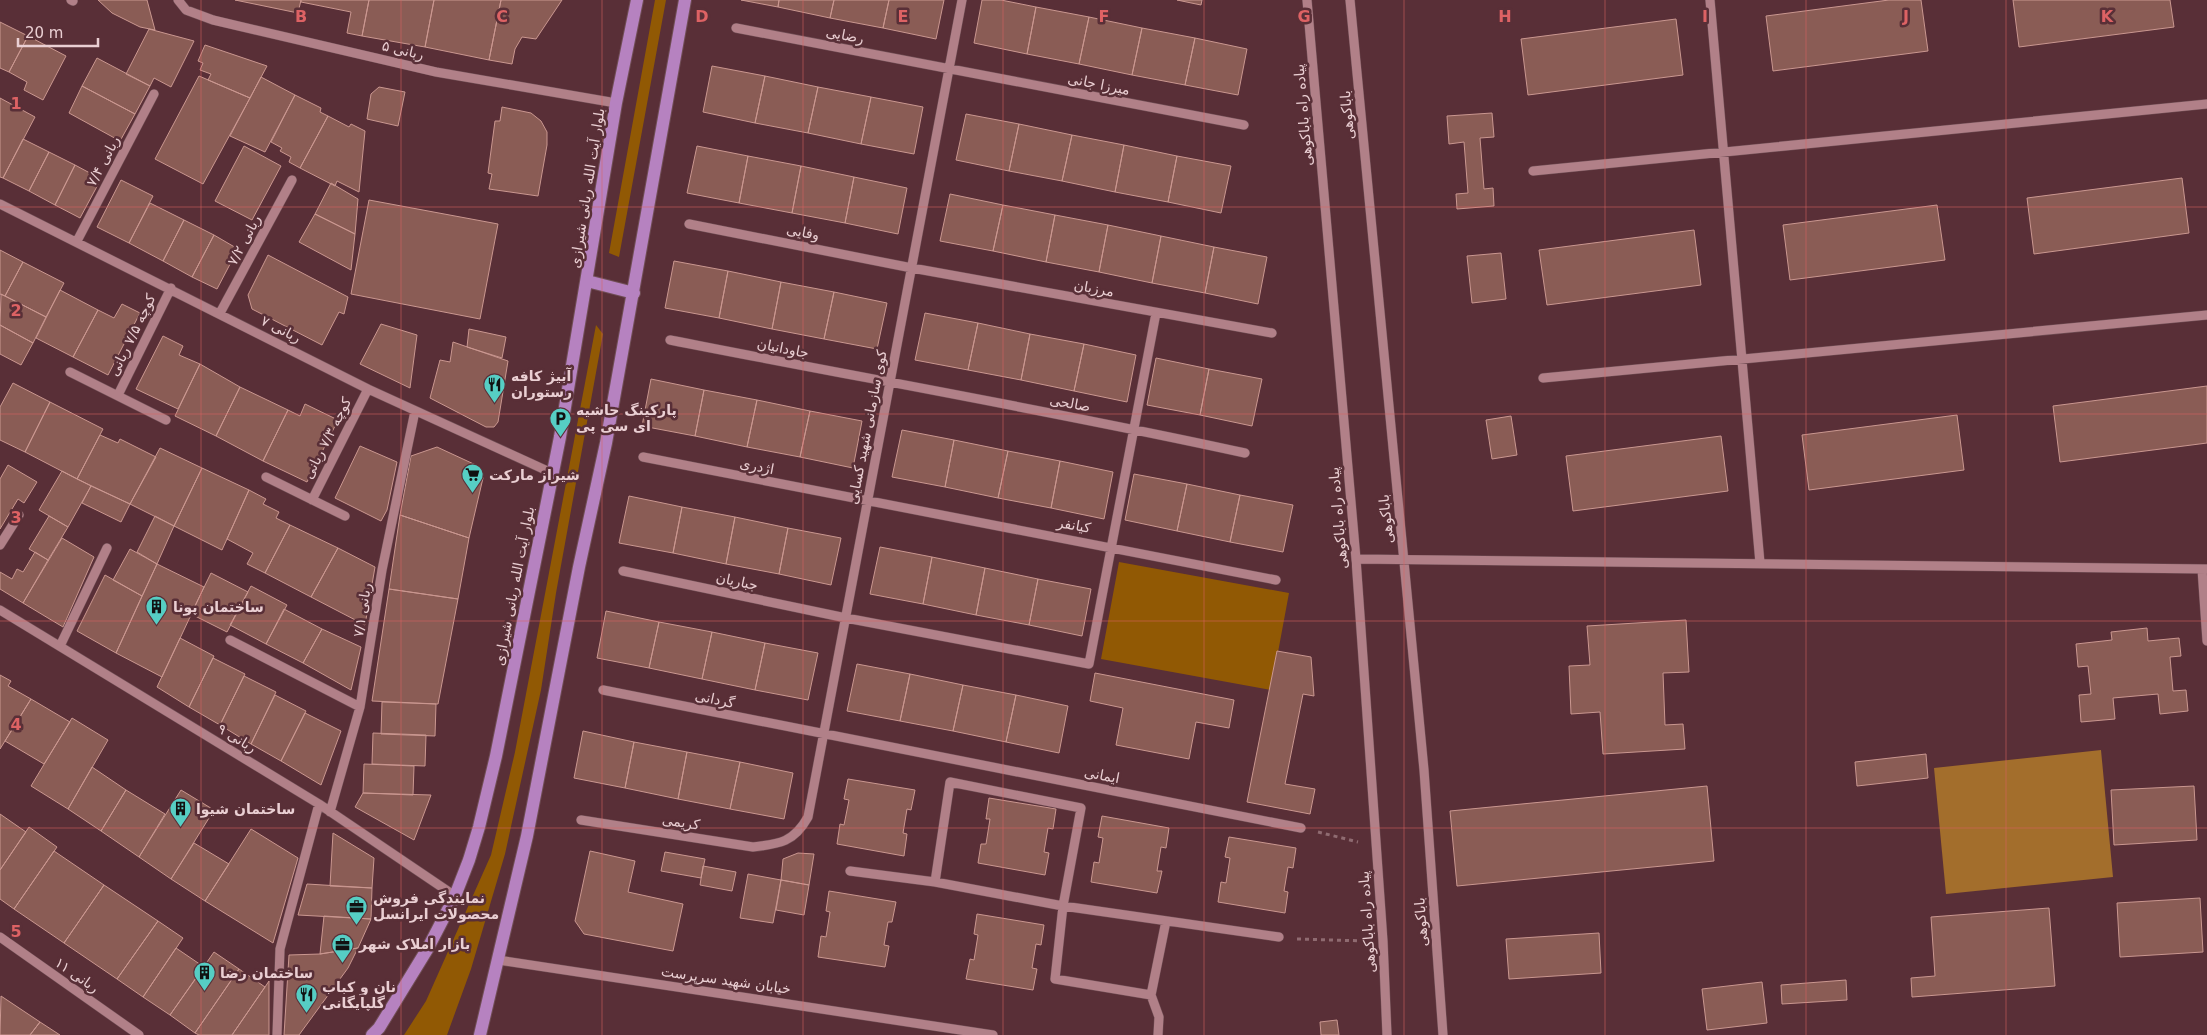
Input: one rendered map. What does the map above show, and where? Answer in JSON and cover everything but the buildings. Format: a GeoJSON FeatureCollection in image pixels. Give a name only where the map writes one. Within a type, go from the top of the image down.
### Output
{"type":"FeatureCollection","features":[{"type":"Feature","properties":{"kind":"main road","name":"بلوار آیت الله ربانی شیرازی"},"geometry":{"type":"LineString","coordinates":[[376,1033],[428,948],[455,896],[469,860],[496,756],[552,473],[587,281],[616,104],[637,0]]}},
{"type":"Feature","properties":{"kind":"main road"},"geometry":{"type":"LineString","coordinates":[[480,1035],[527,836],[634,293],[685,0]]}},
{"type":"Feature","properties":{"kind":"main road"},"geometry":{"type":"LineString","coordinates":[[587,281],[634,293]]}},
{"type":"Feature","properties":{"kind":"street","name":"ربانی ۵"},"geometry":{"type":"LineString","coordinates":[[178,0],[186,10],[213,20],[436,72],[616,104]]}},
{"type":"Feature","properties":{"kind":"street","name":"کوی سازمانی شهید کسایی"},"geometry":{"type":"LineString","coordinates":[[778,845],[799,833],[808,817],[866,501],[890,384],[962,0]]}},
{"type":"Feature","properties":{"kind":"street","name":"پیاده راه باباکوهی"},"geometry":{"type":"LineString","coordinates":[[1307,0],[1356,559],[1383,941],[1387,1035]]}},
{"type":"Feature","properties":{"kind":"street","name":"باباکوهی"},"geometry":{"type":"LineString","coordinates":[[1350,0],[1424,770],[1443,1035]]}},
{"type":"Feature","properties":{"kind":"street"},"geometry":{"type":"LineString","coordinates":[[1710,0],[1760,563]]}},
{"type":"Feature","properties":{"kind":"street","name":"رضایی"},"geometry":{"type":"LineString","coordinates":[[736,28],[950,69]]}},
{"type":"Feature","properties":{"kind":"street","name":"میرزا جانی"},"geometry":{"type":"LineString","coordinates":[[950,69],[1244,125]]}},
{"type":"Feature","properties":{"kind":"street","name":"ربانی ۷/۴"},"geometry":{"type":"LineString","coordinates":[[77,242],[154,94]]}},
{"type":"Feature","properties":{"kind":"street"},"geometry":{"type":"LineString","coordinates":[[1533,171],[2207,104]]}},
{"type":"Feature","properties":{"kind":"street","name":"ربانی ۷/۲"},"geometry":{"type":"LineString","coordinates":[[220,313],[292,180]]}},
{"type":"Feature","properties":{"kind":"street","name":"ربانی ۷"},"geometry":{"type":"LineString","coordinates":[[0,204],[171,288],[368,389],[552,473]]}},
{"type":"Feature","properties":{"kind":"street","name":"وفایی"},"geometry":{"type":"LineString","coordinates":[[690,224],[912,268]]}},
{"type":"Feature","properties":{"kind":"street","name":"مرزبان"},"geometry":{"type":"LineString","coordinates":[[912,268],[1272,333]]}},
{"type":"Feature","properties":{"kind":"street","name":"کوچه ۷/۵ ربانی"},"geometry":{"type":"LineString","coordinates":[[118,395],[171,288]]}},
{"type":"Feature","properties":{"kind":"street"},"geometry":{"type":"LineString","coordinates":[[1111,546],[1156,313]]}},
{"type":"Feature","properties":{"kind":"street"},"geometry":{"type":"LineString","coordinates":[[1543,378],[2207,315]]}},
{"type":"Feature","properties":{"kind":"street","name":"جاودانیان"},"geometry":{"type":"LineString","coordinates":[[670,340],[890,384]]}},
{"type":"Feature","properties":{"kind":"street"},"geometry":{"type":"LineString","coordinates":[[70,372],[166,420]]}},
{"type":"Feature","properties":{"kind":"street","name":"صالحی"},"geometry":{"type":"LineString","coordinates":[[890,384],[1134,429],[1245,453]]}},
{"type":"Feature","properties":{"kind":"street","name":"کوچه ۷/۳ ربانی"},"geometry":{"type":"LineString","coordinates":[[312,500],[368,389]]}},
{"type":"Feature","properties":{"kind":"street","name":"ربانی ۷/۱"},"geometry":{"type":"LineString","coordinates":[[330,812],[360,707],[382,570],[415,411]]}},
{"type":"Feature","properties":{"kind":"street","name":"اژدری"},"geometry":{"type":"LineString","coordinates":[[642,457],[866,501]]}},
{"type":"Feature","properties":{"kind":"street"},"geometry":{"type":"LineString","coordinates":[[266,477],[345,516]]}},
{"type":"Feature","properties":{"kind":"street","name":"کیانفر"},"geometry":{"type":"LineString","coordinates":[[866,501],[1111,546],[1276,580]]}},
{"type":"Feature","properties":{"kind":"street"},"geometry":{"type":"LineString","coordinates":[[0,545],[19,515]]}},
{"type":"Feature","properties":{"kind":"street","name":"جباریان"},"geometry":{"type":"LineString","coordinates":[[623,571],[846,618],[1089,664],[1111,546]]}},
{"type":"Feature","properties":{"kind":"street"},"geometry":{"type":"LineString","coordinates":[[60,646],[107,548]]}},
{"type":"Feature","properties":{"kind":"street"},"geometry":{"type":"LineString","coordinates":[[1356,559],[2205,569],[2207,641]]}},
{"type":"Feature","properties":{"kind":"street","name":"ربانی ۹"},"geometry":{"type":"LineString","coordinates":[[0,610],[319,804],[455,896]]}},
{"type":"Feature","properties":{"kind":"street"},"geometry":{"type":"LineString","coordinates":[[230,640],[360,707]]}},
{"type":"Feature","properties":{"kind":"street","name":"گردانی"},"geometry":{"type":"LineString","coordinates":[[603,690],[822,735]]}},
{"type":"Feature","properties":{"kind":"street","name":"ایمانی"},"geometry":{"type":"LineString","coordinates":[[822,735],[1301,828]]}},
{"type":"Feature","properties":{"kind":"street"},"geometry":{"type":"LineString","coordinates":[[935,882],[950,782],[1081,808],[1063,906],[1055,979],[1152,995]]}},
{"type":"Feature","properties":{"kind":"street"},"geometry":{"type":"LineString","coordinates":[[277,1035],[280,949],[319,804]]}},
{"type":"Feature","properties":{"kind":"street","name":"کریمی"},"geometry":{"type":"LineString","coordinates":[[581,820],[753,847],[778,845]]}},
{"type":"Feature","properties":{"kind":"street"},"geometry":{"type":"LineString","coordinates":[[850,871],[935,882],[1063,906],[1279,937]]}},
{"type":"Feature","properties":{"kind":"street"},"geometry":{"type":"LineString","coordinates":[[1158,1035],[1159,1017],[1152,995],[1166,921]]}},
{"type":"Feature","properties":{"kind":"street","name":"ربانی ۱۱"},"geometry":{"type":"LineString","coordinates":[[0,937],[139,1035]]}},
{"type":"Feature","properties":{"kind":"street","name":"خیابان شهید سرپرست"},"geometry":{"type":"LineString","coordinates":[[498,960],[950,1031],[993,1035]]}},
{"type":"Feature","properties":{"kind":"street","name":"خیابان شهید سرپرست"},"geometry":{"type":"LineString","coordinates":[[950,1031],[960,1035]]}},
{"type":"Feature","properties":{"kind":"path"},"geometry":{"type":"LineString","coordinates":[[1301,828],[1375,846]]}},
{"type":"Feature","properties":{"kind":"path"},"geometry":{"type":"LineString","coordinates":[[1279,937],[1383,941]]}},
{"type":"Feature","properties":{"kind":"shaded area"},"geometry":{"type":"Polygon","coordinates":[[[655,0],[666,0],[619,257],[609,253],[655,0]]]}},
{"type":"Feature","properties":{"kind":"shaded area"},"geometry":{"type":"Polygon","coordinates":[[[596,325],[603,334],[556,593],[541,690],[505,854],[471,969],[447,1035],[404,1035],[426,1001],[491,855],[515,752],[596,325]]]}},
{"type":"Feature","properties":{"kind":"shaded area"},"geometry":{"type":"Polygon","coordinates":[[[1119,562],[1289,593],[1271,690],[1101,659],[1119,562]]]}},
{"type":"Feature","properties":{"kind":"shaded area"},"geometry":{"type":"Polygon","coordinates":[[[2101,750],[2113,877],[1946,894],[1934,768],[2101,750]]]}},
{"type":"Feature","properties":{"kind":"place","name":"آبیژ کافه رستوران"},"geometry":{"type":"Point","coordinates":[495,403]}},
{"type":"Feature","properties":{"kind":"place","name":"پارکینگ حاشیه ای سی پی"},"geometry":{"type":"Point","coordinates":[560,437]}},
{"type":"Feature","properties":{"kind":"place","name":"شیراز مارکت"},"geometry":{"type":"Point","coordinates":[473,494]}},
{"type":"Feature","properties":{"kind":"place","name":"ساختمان پونا"},"geometry":{"type":"Point","coordinates":[157,626]}},
{"type":"Feature","properties":{"kind":"place","name":"ساختمان شیوا"},"geometry":{"type":"Point","coordinates":[180,828]}},
{"type":"Feature","properties":{"kind":"place","name":"نمایندگی فروش محصولات ایرانسل"},"geometry":{"type":"Point","coordinates":[357,925]}},
{"type":"Feature","properties":{"kind":"place","name":"بازار املاک شهر"},"geometry":{"type":"Point","coordinates":[343,963]}},
{"type":"Feature","properties":{"kind":"place","name":"ساختمان رضا"},"geometry":{"type":"Point","coordinates":[204,992]}},
{"type":"Feature","properties":{"kind":"place","name":"نان و کباب گلپایگانی"},"geometry":{"type":"Point","coordinates":[306,1014]}}]}
